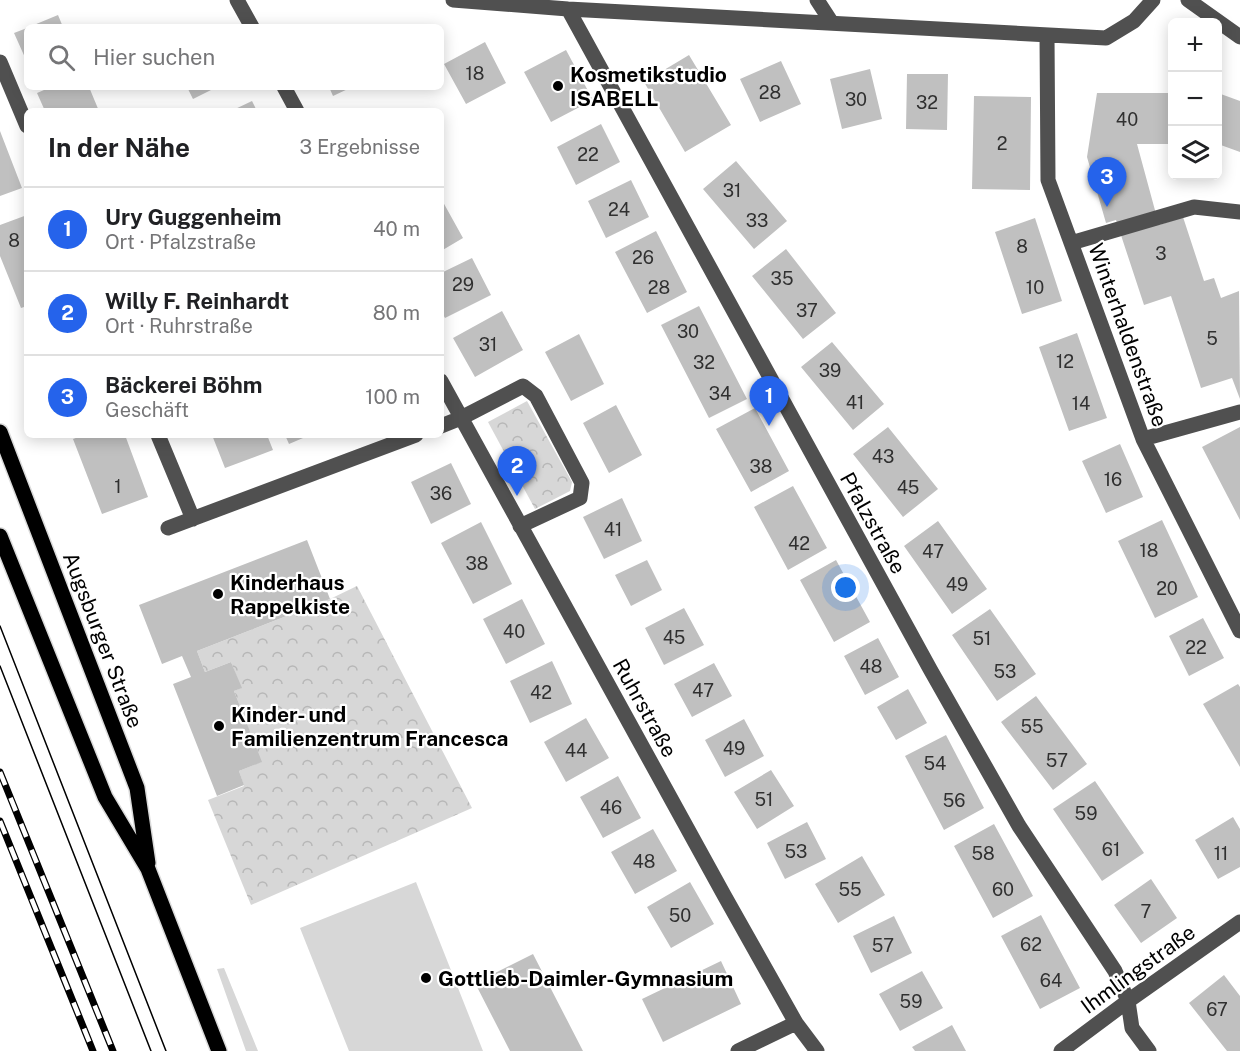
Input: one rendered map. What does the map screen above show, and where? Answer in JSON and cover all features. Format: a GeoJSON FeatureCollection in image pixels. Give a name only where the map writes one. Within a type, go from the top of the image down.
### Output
{"type":"FeatureCollection","features":[{"type":"Feature","properties":{"kind":"main road","name":"Augsburger Straße"},"geometry":{"type":"LineString","coordinates":[[0,432],[137,788],[148,869]]}},
{"type":"Feature","properties":{"kind":"main road","name":"Augsburger Straße"},"geometry":{"type":"LineString","coordinates":[[0,536],[105,797],[148,869],[219,1051]]}},
{"type":"Feature","properties":{"kind":"street"},"geometry":{"type":"LineString","coordinates":[[237,0],[250,24]]}},
{"type":"Feature","properties":{"kind":"street"},"geometry":{"type":"LineString","coordinates":[[453,0],[517,2],[568,9],[1106,38],[1134,21],[1154,0]]}},
{"type":"Feature","properties":{"kind":"street"},"geometry":{"type":"LineString","coordinates":[[817,0],[832,24]]}},
{"type":"Feature","properties":{"kind":"street"},"geometry":{"type":"LineString","coordinates":[[1188,0],[1240,37]]}},
{"type":"Feature","properties":{"kind":"street","name":"Pfalzstraße"},"geometry":{"type":"LineString","coordinates":[[568,9],[930,669],[1019,826],[1115,970],[1128,1001],[1132,1028],[1149,1051]]}},
{"type":"Feature","properties":{"kind":"street","name":"Winterhaldenstraße"},"geometry":{"type":"LineString","coordinates":[[1047,35],[1048,180],[1143,439],[1240,631]]}},
{"type":"Feature","properties":{"kind":"street"},"geometry":{"type":"LineString","coordinates":[[0,63],[24,119]]}},
{"type":"Feature","properties":{"kind":"street"},"geometry":{"type":"LineString","coordinates":[[286,90],[295,108]]}},
{"type":"Feature","properties":{"kind":"street"},"geometry":{"type":"LineString","coordinates":[[1071,243],[1194,207],[1240,212]]}},
{"type":"Feature","properties":{"kind":"street"},"geometry":{"type":"LineString","coordinates":[[444,425],[523,386],[536,396],[582,483],[580,498],[520,526]]}},
{"type":"Feature","properties":{"kind":"street","name":"Ruhrstraße"},"geometry":{"type":"LineString","coordinates":[[444,387],[796,1023],[817,1051]]}},
{"type":"Feature","properties":{"kind":"street"},"geometry":{"type":"LineString","coordinates":[[1143,439],[1240,412]]}},
{"type":"Feature","properties":{"kind":"street"},"geometry":{"type":"LineString","coordinates":[[159,438],[193,519]]}},
{"type":"Feature","properties":{"kind":"street"},"geometry":{"type":"LineString","coordinates":[[168,528],[408,438]]}},
{"type":"Feature","properties":{"kind":"street","name":"Ihmlingstraße"},"geometry":{"type":"LineString","coordinates":[[1061,1051],[1240,922]]}},
{"type":"Feature","properties":{"kind":"street"},"geometry":{"type":"LineString","coordinates":[[738,1051],[796,1023]]}},
{"type":"Feature","properties":{"kind":"green space"},"geometry":{"type":"Polygon","coordinates":[[[527,401],[572,482],[570,491],[535,509],[488,422],[527,401]]]}},
{"type":"Feature","properties":{"kind":"green space"},"geometry":{"type":"Polygon","coordinates":[[[357,586],[472,808],[251,905],[208,800],[244,786],[239,771],[261,762],[234,691],[241,688],[231,662],[205,672],[197,651],[330,599],[357,586]]]}},
{"type":"Feature","properties":{"kind":"green space"},"geometry":{"type":"Polygon","coordinates":[[[416,882],[483,1051],[349,1051],[300,928],[416,882]]]}},
{"type":"Feature","properties":{"kind":"green space"},"geometry":{"type":"Polygon","coordinates":[[[224,968],[258,1051],[246,1051],[217,969],[224,968]]]}},
{"type":"Feature","properties":{"kind":"building"},"geometry":{"type":"Polygon","coordinates":[[[58,15],[62,24],[36,24],[58,15]]]}},
{"type":"Feature","properties":{"kind":"building"},"geometry":{"type":"Polygon","coordinates":[[[24,29],[24,55],[14,33],[24,29]]]}},
{"type":"Feature","properties":{"kind":"building"},"geometry":{"type":"Polygon","coordinates":[[[485,42],[506,83],[466,104],[444,64],[485,42]]]}},
{"type":"Feature","properties":{"kind":"building","name":"Kosmetikstudio ISABELL"},"geometry":{"type":"Polygon","coordinates":[[[566,50],[593,100],[551,122],[524,72],[566,50]]]}},
{"type":"Feature","properties":{"kind":"building"},"geometry":{"type":"Polygon","coordinates":[[[689,55],[731,125],[685,152],[644,82],[689,55]]]}},
{"type":"Feature","properties":{"kind":"building"},"geometry":{"type":"Polygon","coordinates":[[[781,61],[801,104],[760,122],[740,79],[781,61]]]}},
{"type":"Feature","properties":{"kind":"building"},"geometry":{"type":"Polygon","coordinates":[[[870,69],[882,119],[842,129],[830,79],[870,69]]]}},
{"type":"Feature","properties":{"kind":"building"},"geometry":{"type":"Polygon","coordinates":[[[907,74],[948,74],[947,130],[906,129],[907,74]]]}},
{"type":"Feature","properties":{"kind":"building"},"geometry":{"type":"Polygon","coordinates":[[[44,90],[90,90],[98,108],[44,108],[37,93],[44,90]]]}},
{"type":"Feature","properties":{"kind":"building"},"geometry":{"type":"Polygon","coordinates":[[[188,90],[211,90],[193,99],[188,90]]]}},
{"type":"Feature","properties":{"kind":"building"},"geometry":{"type":"Polygon","coordinates":[[[330,90],[346,90],[333,96],[330,90]]]}},
{"type":"Feature","properties":{"kind":"building"},"geometry":{"type":"Polygon","coordinates":[[[1097,93],[1168,93],[1168,144],[1137,144],[1159,225],[1183,217],[1204,281],[1214,278],[1221,298],[1239,291],[1240,399],[1232,378],[1201,388],[1171,296],[1144,305],[1116,220],[1106,223],[1087,157],[1097,93]]]}},
{"type":"Feature","properties":{"kind":"building"},"geometry":{"type":"Polygon","coordinates":[[[1222,94],[1240,101],[1240,152],[1222,145],[1222,94]]]}},
{"type":"Feature","properties":{"kind":"building"},"geometry":{"type":"Polygon","coordinates":[[[974,96],[1031,97],[1030,190],[972,189],[974,96]]]}},
{"type":"Feature","properties":{"kind":"building"},"geometry":{"type":"Polygon","coordinates":[[[252,101],[256,108],[237,108],[252,101]]]}},
{"type":"Feature","properties":{"kind":"building"},"geometry":{"type":"Polygon","coordinates":[[[601,124],[620,162],[576,185],[557,147],[601,124]]]}},
{"type":"Feature","properties":{"kind":"building"},"geometry":{"type":"Polygon","coordinates":[[[0,131],[22,188],[0,196],[0,131]]]}},
{"type":"Feature","properties":{"kind":"building"},"geometry":{"type":"Polygon","coordinates":[[[736,161],[787,221],[754,249],[703,189],[736,161]]]}},
{"type":"Feature","properties":{"kind":"building"},"geometry":{"type":"Polygon","coordinates":[[[631,180],[649,217],[606,238],[588,201],[631,180]]]}},
{"type":"Feature","properties":{"kind":"building"},"geometry":{"type":"Polygon","coordinates":[[[444,204],[463,238],[444,249],[444,204]]]}},
{"type":"Feature","properties":{"kind":"building"},"geometry":{"type":"Polygon","coordinates":[[[24,216],[24,307],[21,308],[0,256],[0,225],[24,216]]]}},
{"type":"Feature","properties":{"kind":"building"},"geometry":{"type":"Polygon","coordinates":[[[1035,218],[1062,301],[1022,314],[995,232],[1035,218]]]}},
{"type":"Feature","properties":{"kind":"building"},"geometry":{"type":"Polygon","coordinates":[[[656,231],[687,292],[647,313],[615,252],[656,231]]]}},
{"type":"Feature","properties":{"kind":"building"},"geometry":{"type":"Polygon","coordinates":[[[786,249],[836,313],[803,339],[752,276],[786,249]]]}},
{"type":"Feature","properties":{"kind":"building"},"geometry":{"type":"Polygon","coordinates":[[[472,258],[491,295],[445,318],[444,272],[472,258]]]}},
{"type":"Feature","properties":{"kind":"building"},"geometry":{"type":"Polygon","coordinates":[[[699,306],[747,399],[709,418],[661,325],[699,306]]]}},
{"type":"Feature","properties":{"kind":"building"},"geometry":{"type":"Polygon","coordinates":[[[502,311],[523,350],[475,377],[453,338],[502,311]]]}},
{"type":"Feature","properties":{"kind":"building"},"geometry":{"type":"Polygon","coordinates":[[[1077,333],[1107,418],[1069,431],[1039,347],[1077,333]]]}},
{"type":"Feature","properties":{"kind":"building"},"geometry":{"type":"Polygon","coordinates":[[[579,334],[604,384],[571,401],[545,352],[579,334]]]}},
{"type":"Feature","properties":{"kind":"building"},"geometry":{"type":"Polygon","coordinates":[[[832,342],[884,404],[853,430],[801,367],[832,342]]]}},
{"type":"Feature","properties":{"kind":"building"},"geometry":{"type":"Polygon","coordinates":[[[616,405],[642,455],[609,473],[583,423],[616,405]]]}},
{"type":"Feature","properties":{"kind":"building"},"geometry":{"type":"Polygon","coordinates":[[[755,408],[789,471],[751,492],[716,429],[755,408]]]}},
{"type":"Feature","properties":{"kind":"building"},"geometry":{"type":"Polygon","coordinates":[[[888,427],[938,489],[903,517],[853,454],[888,427]]]}},
{"type":"Feature","properties":{"kind":"building"},"geometry":{"type":"Polygon","coordinates":[[[1240,427],[1240,520],[1202,447],[1240,427]]]}},
{"type":"Feature","properties":{"kind":"building"},"geometry":{"type":"Polygon","coordinates":[[[126,438],[148,497],[102,514],[73,439],[126,438]]]}},
{"type":"Feature","properties":{"kind":"building"},"geometry":{"type":"Polygon","coordinates":[[[213,438],[268,438],[273,450],[225,468],[213,438]]]}},
{"type":"Feature","properties":{"kind":"building"},"geometry":{"type":"Polygon","coordinates":[[[286,438],[303,438],[289,444],[286,438]]]}},
{"type":"Feature","properties":{"kind":"building"},"geometry":{"type":"Polygon","coordinates":[[[1120,444],[1143,497],[1106,513],[1082,461],[1120,444]]]}},
{"type":"Feature","properties":{"kind":"building"},"geometry":{"type":"Polygon","coordinates":[[[451,463],[471,504],[431,524],[411,482],[451,463]]]}},
{"type":"Feature","properties":{"kind":"building"},"geometry":{"type":"Polygon","coordinates":[[[793,486],[827,548],[788,570],[754,507],[793,486]]]}},
{"type":"Feature","properties":{"kind":"building"},"geometry":{"type":"Polygon","coordinates":[[[622,498],[642,541],[604,559],[583,517],[622,498]]]}},
{"type":"Feature","properties":{"kind":"building"},"geometry":{"type":"Polygon","coordinates":[[[1162,520],[1198,597],[1155,618],[1118,541],[1162,520]]]}},
{"type":"Feature","properties":{"kind":"building"},"geometry":{"type":"Polygon","coordinates":[[[938,521],[987,589],[952,614],[904,546],[938,521]]]}},
{"type":"Feature","properties":{"kind":"building"},"geometry":{"type":"Polygon","coordinates":[[[481,522],[512,584],[473,604],[441,543],[481,522]]]}},
{"type":"Feature","properties":{"kind":"building"},"geometry":{"type":"Polygon","coordinates":[[[307,540],[330,599],[197,651],[205,672],[231,662],[242,688],[234,691],[262,762],[239,771],[244,785],[217,796],[173,684],[191,677],[182,656],[162,664],[139,605],[307,540]]]}},
{"type":"Feature","properties":{"kind":"building"},"geometry":{"type":"Polygon","coordinates":[[[647,560],[662,590],[631,606],[615,575],[647,560]]]}},
{"type":"Feature","properties":{"kind":"building"},"geometry":{"type":"Polygon","coordinates":[[[836,560],[870,622],[834,642],[800,580],[836,560]]]}},
{"type":"Feature","properties":{"kind":"building"},"geometry":{"type":"Polygon","coordinates":[[[522,599],[545,644],[506,664],[483,619],[522,599]]]}},
{"type":"Feature","properties":{"kind":"building"},"geometry":{"type":"Polygon","coordinates":[[[684,608],[704,645],[664,665],[645,628],[684,608]]]}},
{"type":"Feature","properties":{"kind":"building"},"geometry":{"type":"Polygon","coordinates":[[[990,609],[1036,674],[997,701],[952,635],[990,609]]]}},
{"type":"Feature","properties":{"kind":"building"},"geometry":{"type":"Polygon","coordinates":[[[1203,618],[1224,658],[1189,676],[1169,636],[1203,618]]]}},
{"type":"Feature","properties":{"kind":"building"},"geometry":{"type":"Polygon","coordinates":[[[878,638],[899,677],[865,695],[844,656],[878,638]]]}},
{"type":"Feature","properties":{"kind":"building"},"geometry":{"type":"Polygon","coordinates":[[[552,661],[572,704],[530,723],[510,681],[552,661]]]}},
{"type":"Feature","properties":{"kind":"building"},"geometry":{"type":"Polygon","coordinates":[[[714,663],[732,696],[692,717],[674,684],[714,663]]]}},
{"type":"Feature","properties":{"kind":"building"},"geometry":{"type":"Polygon","coordinates":[[[1238,684],[1240,687],[1240,767],[1203,704],[1238,684]]]}},
{"type":"Feature","properties":{"kind":"building"},"geometry":{"type":"Polygon","coordinates":[[[908,689],[927,723],[896,740],[877,707],[908,689]]]}},
{"type":"Feature","properties":{"kind":"building"},"geometry":{"type":"Polygon","coordinates":[[[1036,696],[1087,764],[1053,790],[1001,722],[1036,696]]]}},
{"type":"Feature","properties":{"kind":"building"},"geometry":{"type":"Polygon","coordinates":[[[586,718],[609,758],[566,782],[544,742],[586,718]]]}},
{"type":"Feature","properties":{"kind":"building"},"geometry":{"type":"Polygon","coordinates":[[[744,719],[764,756],[725,777],[705,740],[744,719]]]}},
{"type":"Feature","properties":{"kind":"building"},"geometry":{"type":"Polygon","coordinates":[[[946,735],[984,808],[944,830],[905,756],[946,735]]]}},
{"type":"Feature","properties":{"kind":"building"},"geometry":{"type":"Polygon","coordinates":[[[771,770],[794,806],[757,829],[734,792],[771,770]]]}},
{"type":"Feature","properties":{"kind":"building"},"geometry":{"type":"Polygon","coordinates":[[[618,776],[641,818],[603,838],[580,797],[618,776]]]}},
{"type":"Feature","properties":{"kind":"building"},"geometry":{"type":"Polygon","coordinates":[[[1095,781],[1144,853],[1102,881],[1053,809],[1095,781]]]}},
{"type":"Feature","properties":{"kind":"building"},"geometry":{"type":"Polygon","coordinates":[[[1233,817],[1240,829],[1240,867],[1218,879],[1195,840],[1233,817]]]}},
{"type":"Feature","properties":{"kind":"building"},"geometry":{"type":"Polygon","coordinates":[[[807,822],[826,859],[785,879],[767,843],[807,822]]]}},
{"type":"Feature","properties":{"kind":"building"},"geometry":{"type":"Polygon","coordinates":[[[994,824],[1033,896],[993,918],[954,846],[994,824]]]}},
{"type":"Feature","properties":{"kind":"building"},"geometry":{"type":"Polygon","coordinates":[[[653,829],[677,871],[635,894],[611,852],[653,829]]]}},
{"type":"Feature","properties":{"kind":"building"},"geometry":{"type":"Polygon","coordinates":[[[862,856],[885,895],[838,923],[815,884],[862,856]]]}},
{"type":"Feature","properties":{"kind":"building"},"geometry":{"type":"Polygon","coordinates":[[[1151,879],[1177,918],[1141,943],[1114,905],[1151,879]]]}},
{"type":"Feature","properties":{"kind":"building"},"geometry":{"type":"Polygon","coordinates":[[[690,882],[714,924],[671,948],[647,907],[690,882]]]}},
{"type":"Feature","properties":{"kind":"building"},"geometry":{"type":"Polygon","coordinates":[[[1041,915],[1080,988],[1040,1009],[1001,936],[1041,915]]]}},
{"type":"Feature","properties":{"kind":"building"},"geometry":{"type":"Polygon","coordinates":[[[894,916],[912,953],[871,973],[853,936],[894,916]]]}},
{"type":"Feature","properties":{"kind":"building"},"geometry":{"type":"Polygon","coordinates":[[[533,954],[583,1051],[510,1051],[475,983],[533,954]]]}},
{"type":"Feature","properties":{"kind":"building"},"geometry":{"type":"Polygon","coordinates":[[[721,961],[741,1004],[663,1042],[642,999],[721,961]]]}},
{"type":"Feature","properties":{"kind":"building"},"geometry":{"type":"Polygon","coordinates":[[[922,971],[943,1008],[900,1031],[879,994],[922,971]]]}},
{"type":"Feature","properties":{"kind":"building"},"geometry":{"type":"Polygon","coordinates":[[[1224,975],[1240,996],[1240,1051],[1227,1051],[1189,1003],[1224,975]]]}},
{"type":"Feature","properties":{"kind":"building"},"geometry":{"type":"Polygon","coordinates":[[[952,1025],[966,1051],[915,1051],[912,1047],[952,1025]]]}},
{"type":"Feature","properties":{"kind":"tram line"},"geometry":{"type":"LineString","coordinates":[[0,626],[166,1051]]}},
{"type":"Feature","properties":{"kind":"tram line"},"geometry":{"type":"LineString","coordinates":[[0,666],[151,1051]]}},
{"type":"Feature","properties":{"kind":"railway"},"geometry":{"type":"LineString","coordinates":[[0,772],[113,1051]]}},
{"type":"Feature","properties":{"kind":"railway"},"geometry":{"type":"LineString","coordinates":[[0,821],[93,1051]]}},
{"type":"Feature","properties":{"kind":"place","name":"Kosmetikstudio ISABELL"},"geometry":{"type":"Point","coordinates":[558,86]}},
{"type":"Feature","properties":{"kind":"place","name":"Bäckerei Böhm"},"geometry":{"type":"Point","coordinates":[1107,207]}},
{"type":"Feature","properties":{"kind":"place","name":"Ury Guggenheim"},"geometry":{"type":"Point","coordinates":[769,426]}},
{"type":"Feature","properties":{"kind":"place","name":"Willy F. Reinhardt"},"geometry":{"type":"Point","coordinates":[517,496]}},
{"type":"Feature","properties":{"kind":"place","name":"Kinderhaus Rappelkiste"},"geometry":{"type":"Point","coordinates":[218,594]}},
{"type":"Feature","properties":{"kind":"place","name":"Kinder- und Familienzentrum Francesca"},"geometry":{"type":"Point","coordinates":[219,726]}},
{"type":"Feature","properties":{"kind":"place","name":"Gottlieb-Daimler-Gymnasium"},"geometry":{"type":"Point","coordinates":[426,978]}}]}
